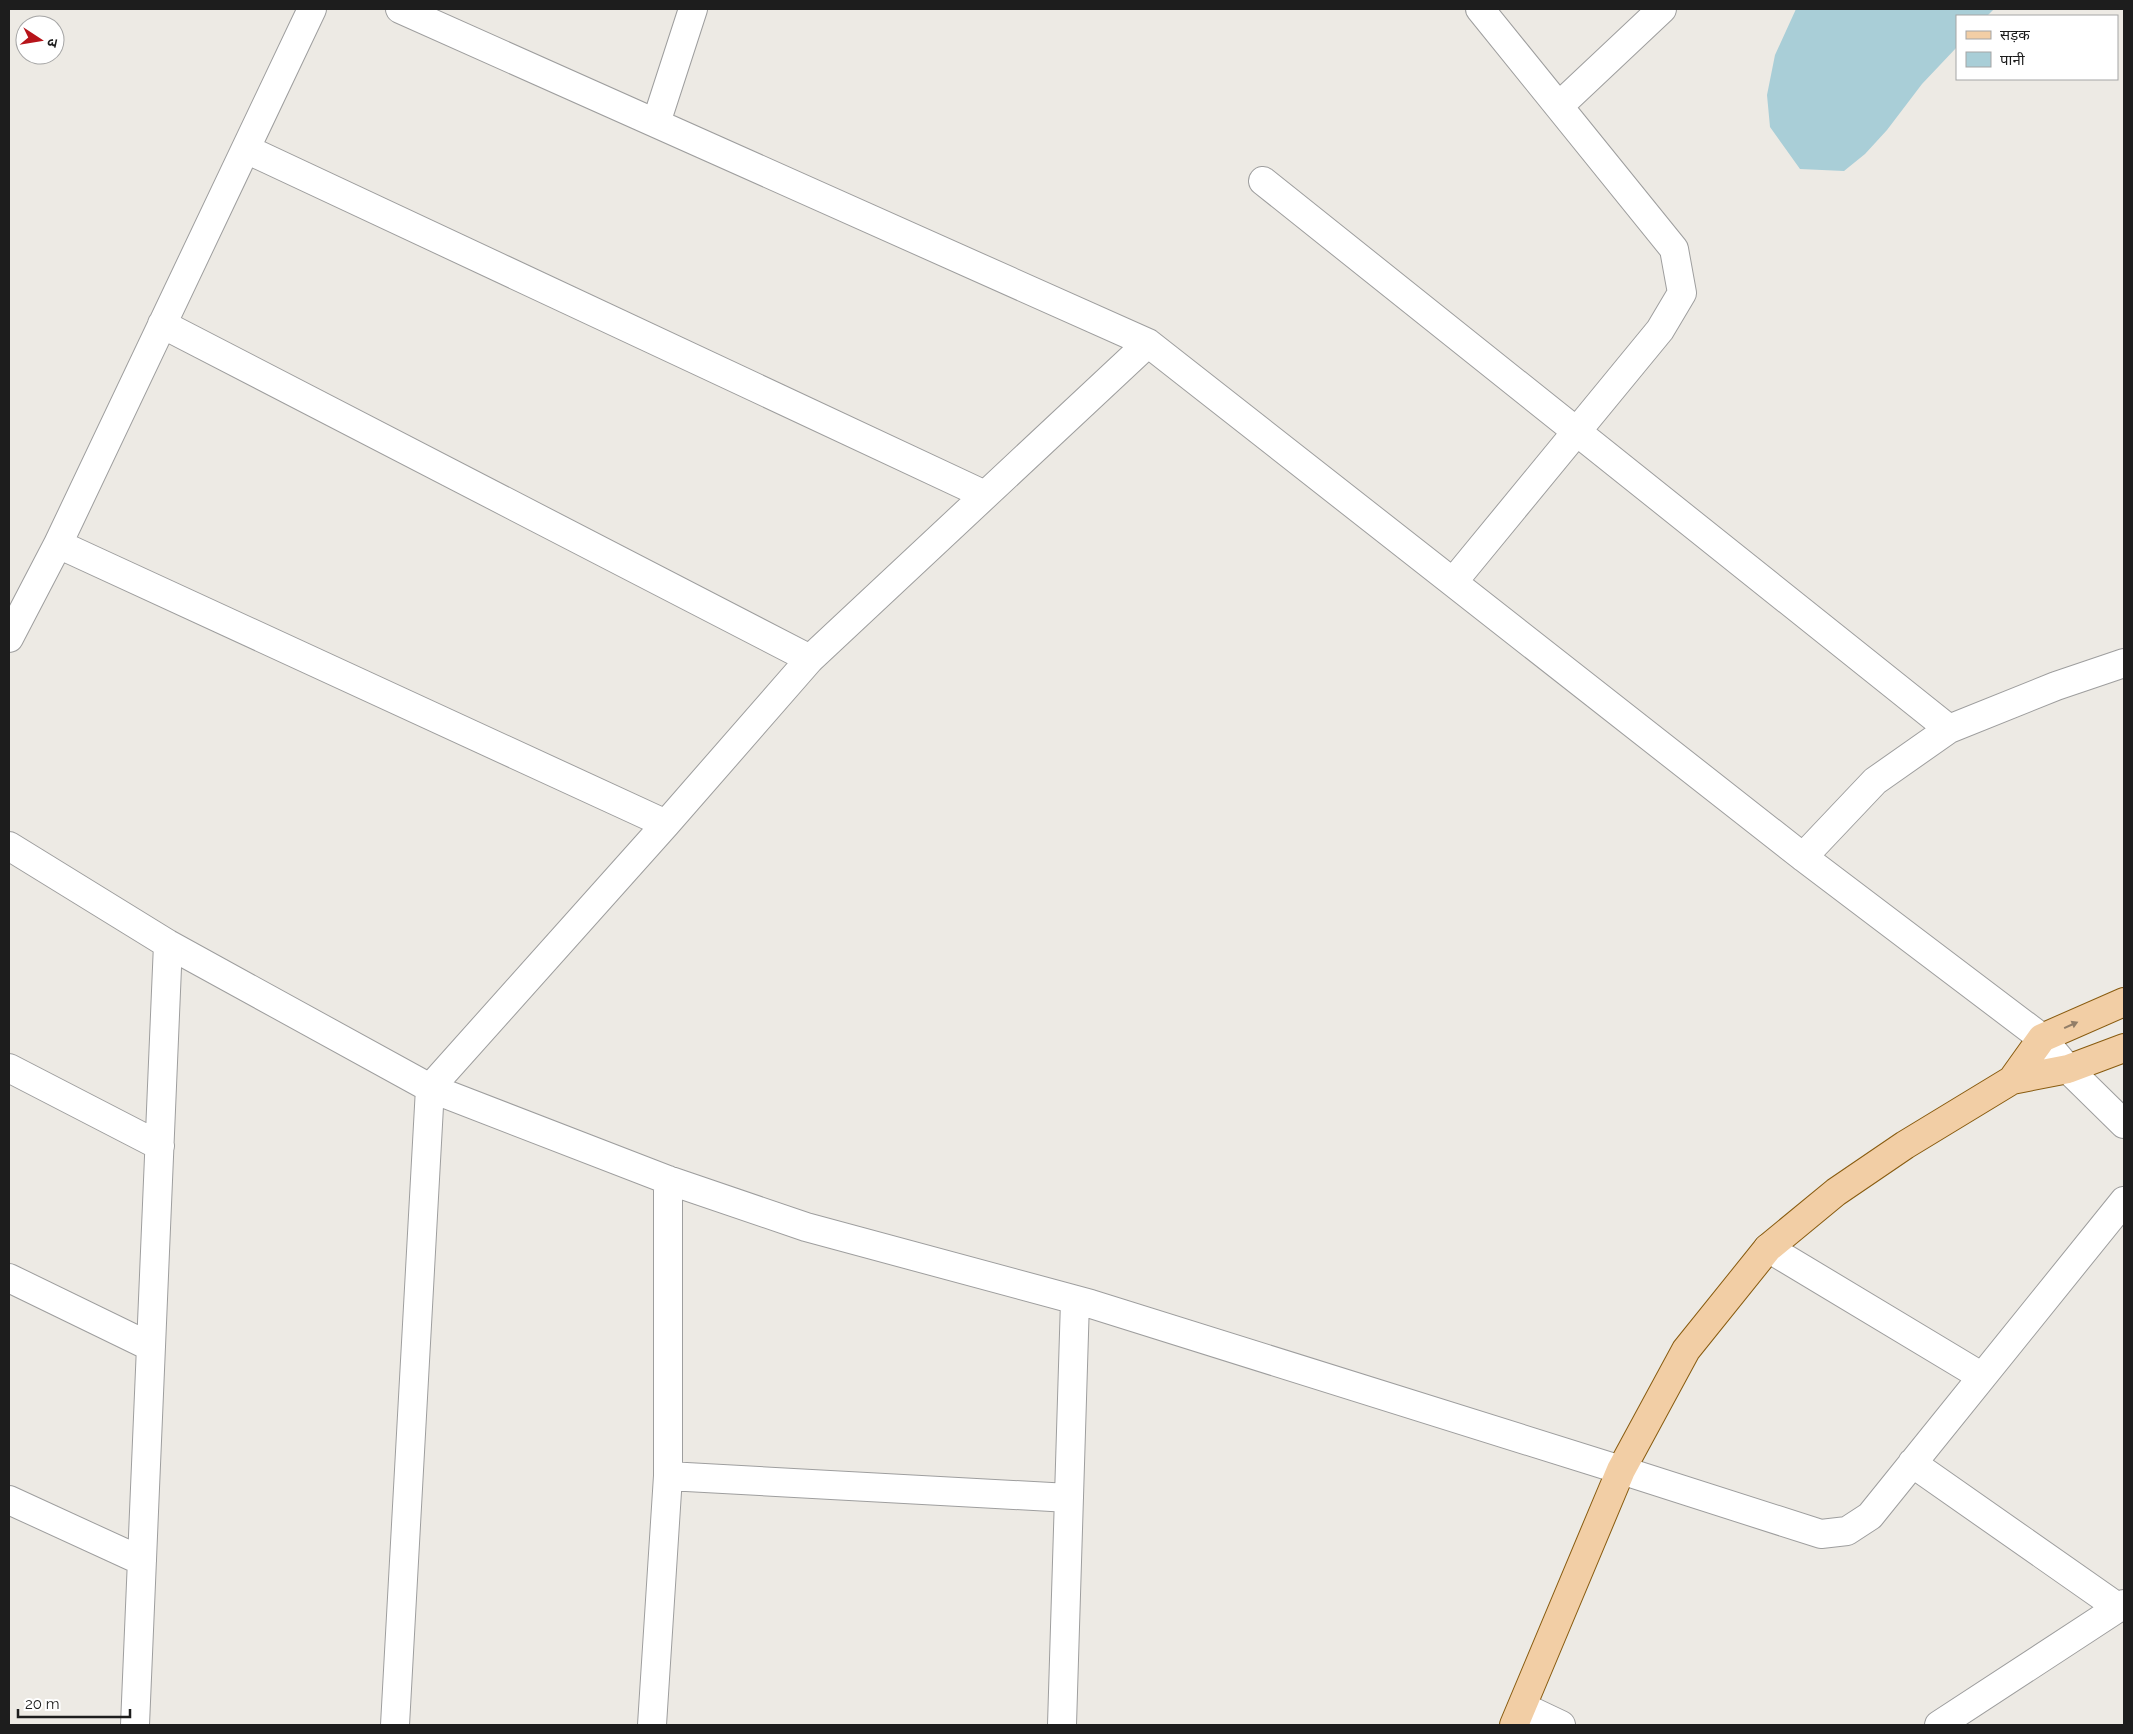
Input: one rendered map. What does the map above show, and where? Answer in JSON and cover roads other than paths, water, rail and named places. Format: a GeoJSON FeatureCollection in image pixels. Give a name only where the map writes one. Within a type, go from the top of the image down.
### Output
{"type":"FeatureCollection","features":[{"type":"Feature","properties":{"kind":"main road"},"geometry":{"type":"LineString","coordinates":[[2012,1080],[2042,1038],[2124,1002]]}},
{"type":"Feature","properties":{"kind":"main road"},"geometry":{"type":"LineString","coordinates":[[1519,1716],[1621,1470],[1686,1350],[1768,1248],[1836,1192],[1905,1145],[2012,1080],[2068,1069],[2124,1048]]}},
{"type":"Feature","properties":{"kind":"street"},"geometry":{"type":"LineString","coordinates":[[9,638],[58,544],[312,9]]}},
{"type":"Feature","properties":{"kind":"street"},"geometry":{"type":"LineString","coordinates":[[400,9],[1148,343],[1803,857],[2042,1038],[2068,1069],[2124,1124]]}},
{"type":"Feature","properties":{"kind":"street"},"geometry":{"type":"LineString","coordinates":[[656,123],[693,9]]}},
{"type":"Feature","properties":{"kind":"street"},"geometry":{"type":"LineString","coordinates":[[1452,582],[1660,330],[1682,293],[1674,249],[1480,9]]}},
{"type":"Feature","properties":{"kind":"street"},"geometry":{"type":"LineString","coordinates":[[1559,106],[1662,9]]}},
{"type":"Feature","properties":{"kind":"street"},"geometry":{"type":"LineString","coordinates":[[246,149],[985,495]]}},
{"type":"Feature","properties":{"kind":"street"},"geometry":{"type":"LineString","coordinates":[[1263,181],[1578,430],[1949,729]]}},
{"type":"Feature","properties":{"kind":"street"},"geometry":{"type":"LineString","coordinates":[[162,324],[810,659]]}},
{"type":"Feature","properties":{"kind":"street"},"geometry":{"type":"LineString","coordinates":[[395,1725],[430,1088],[666,824],[810,659],[1148,343]]}},
{"type":"Feature","properties":{"kind":"street"},"geometry":{"type":"LineString","coordinates":[[58,544],[666,824]]}},
{"type":"Feature","properties":{"kind":"street"},"geometry":{"type":"LineString","coordinates":[[1803,857],[1875,781],[1949,729],[2056,686],[2124,663]]}},
{"type":"Feature","properties":{"kind":"street"},"geometry":{"type":"LineString","coordinates":[[9,846],[168,944],[430,1088],[668,1180],[806,1227],[1100,1307],[1821,1534],[1847,1531],[1870,1516],[2124,1201]]}},
{"type":"Feature","properties":{"kind":"street"},"geometry":{"type":"LineString","coordinates":[[135,1725],[168,944]]}},
{"type":"Feature","properties":{"kind":"street"},"geometry":{"type":"LineString","coordinates":[[9,1068],[160,1146]]}},
{"type":"Feature","properties":{"kind":"street"},"geometry":{"type":"LineString","coordinates":[[652,1725],[668,1476],[668,1180]]}},
{"type":"Feature","properties":{"kind":"street"},"geometry":{"type":"LineString","coordinates":[[1768,1248],[1981,1376]]}},
{"type":"Feature","properties":{"kind":"street"},"geometry":{"type":"LineString","coordinates":[[9,1278],[151,1347]]}},
{"type":"Feature","properties":{"kind":"street"},"geometry":{"type":"LineString","coordinates":[[1062,1725],[1075,1301]]}},
{"type":"Feature","properties":{"kind":"street"},"geometry":{"type":"LineString","coordinates":[[1912,1463],[2122,1606],[1939,1725]]}},
{"type":"Feature","properties":{"kind":"street"},"geometry":{"type":"LineString","coordinates":[[668,1476],[1069,1498]]}},
{"type":"Feature","properties":{"kind":"street"},"geometry":{"type":"LineString","coordinates":[[9,1500],[142,1561]]}},
{"type":"Feature","properties":{"kind":"street"},"geometry":{"type":"LineString","coordinates":[[1519,1716],[1561,1725]]}},
{"type":"Feature","properties":{"kind":"water"},"geometry":{"type":"Polygon","coordinates":[[[1796,9],[1994,9],[1988,15],[1956,15],[1956,48],[1922,84],[1887,130],[1865,154],[1844,171],[1800,169],[1770,127],[1767,95],[1775,55],[1796,9]]]}}]}
